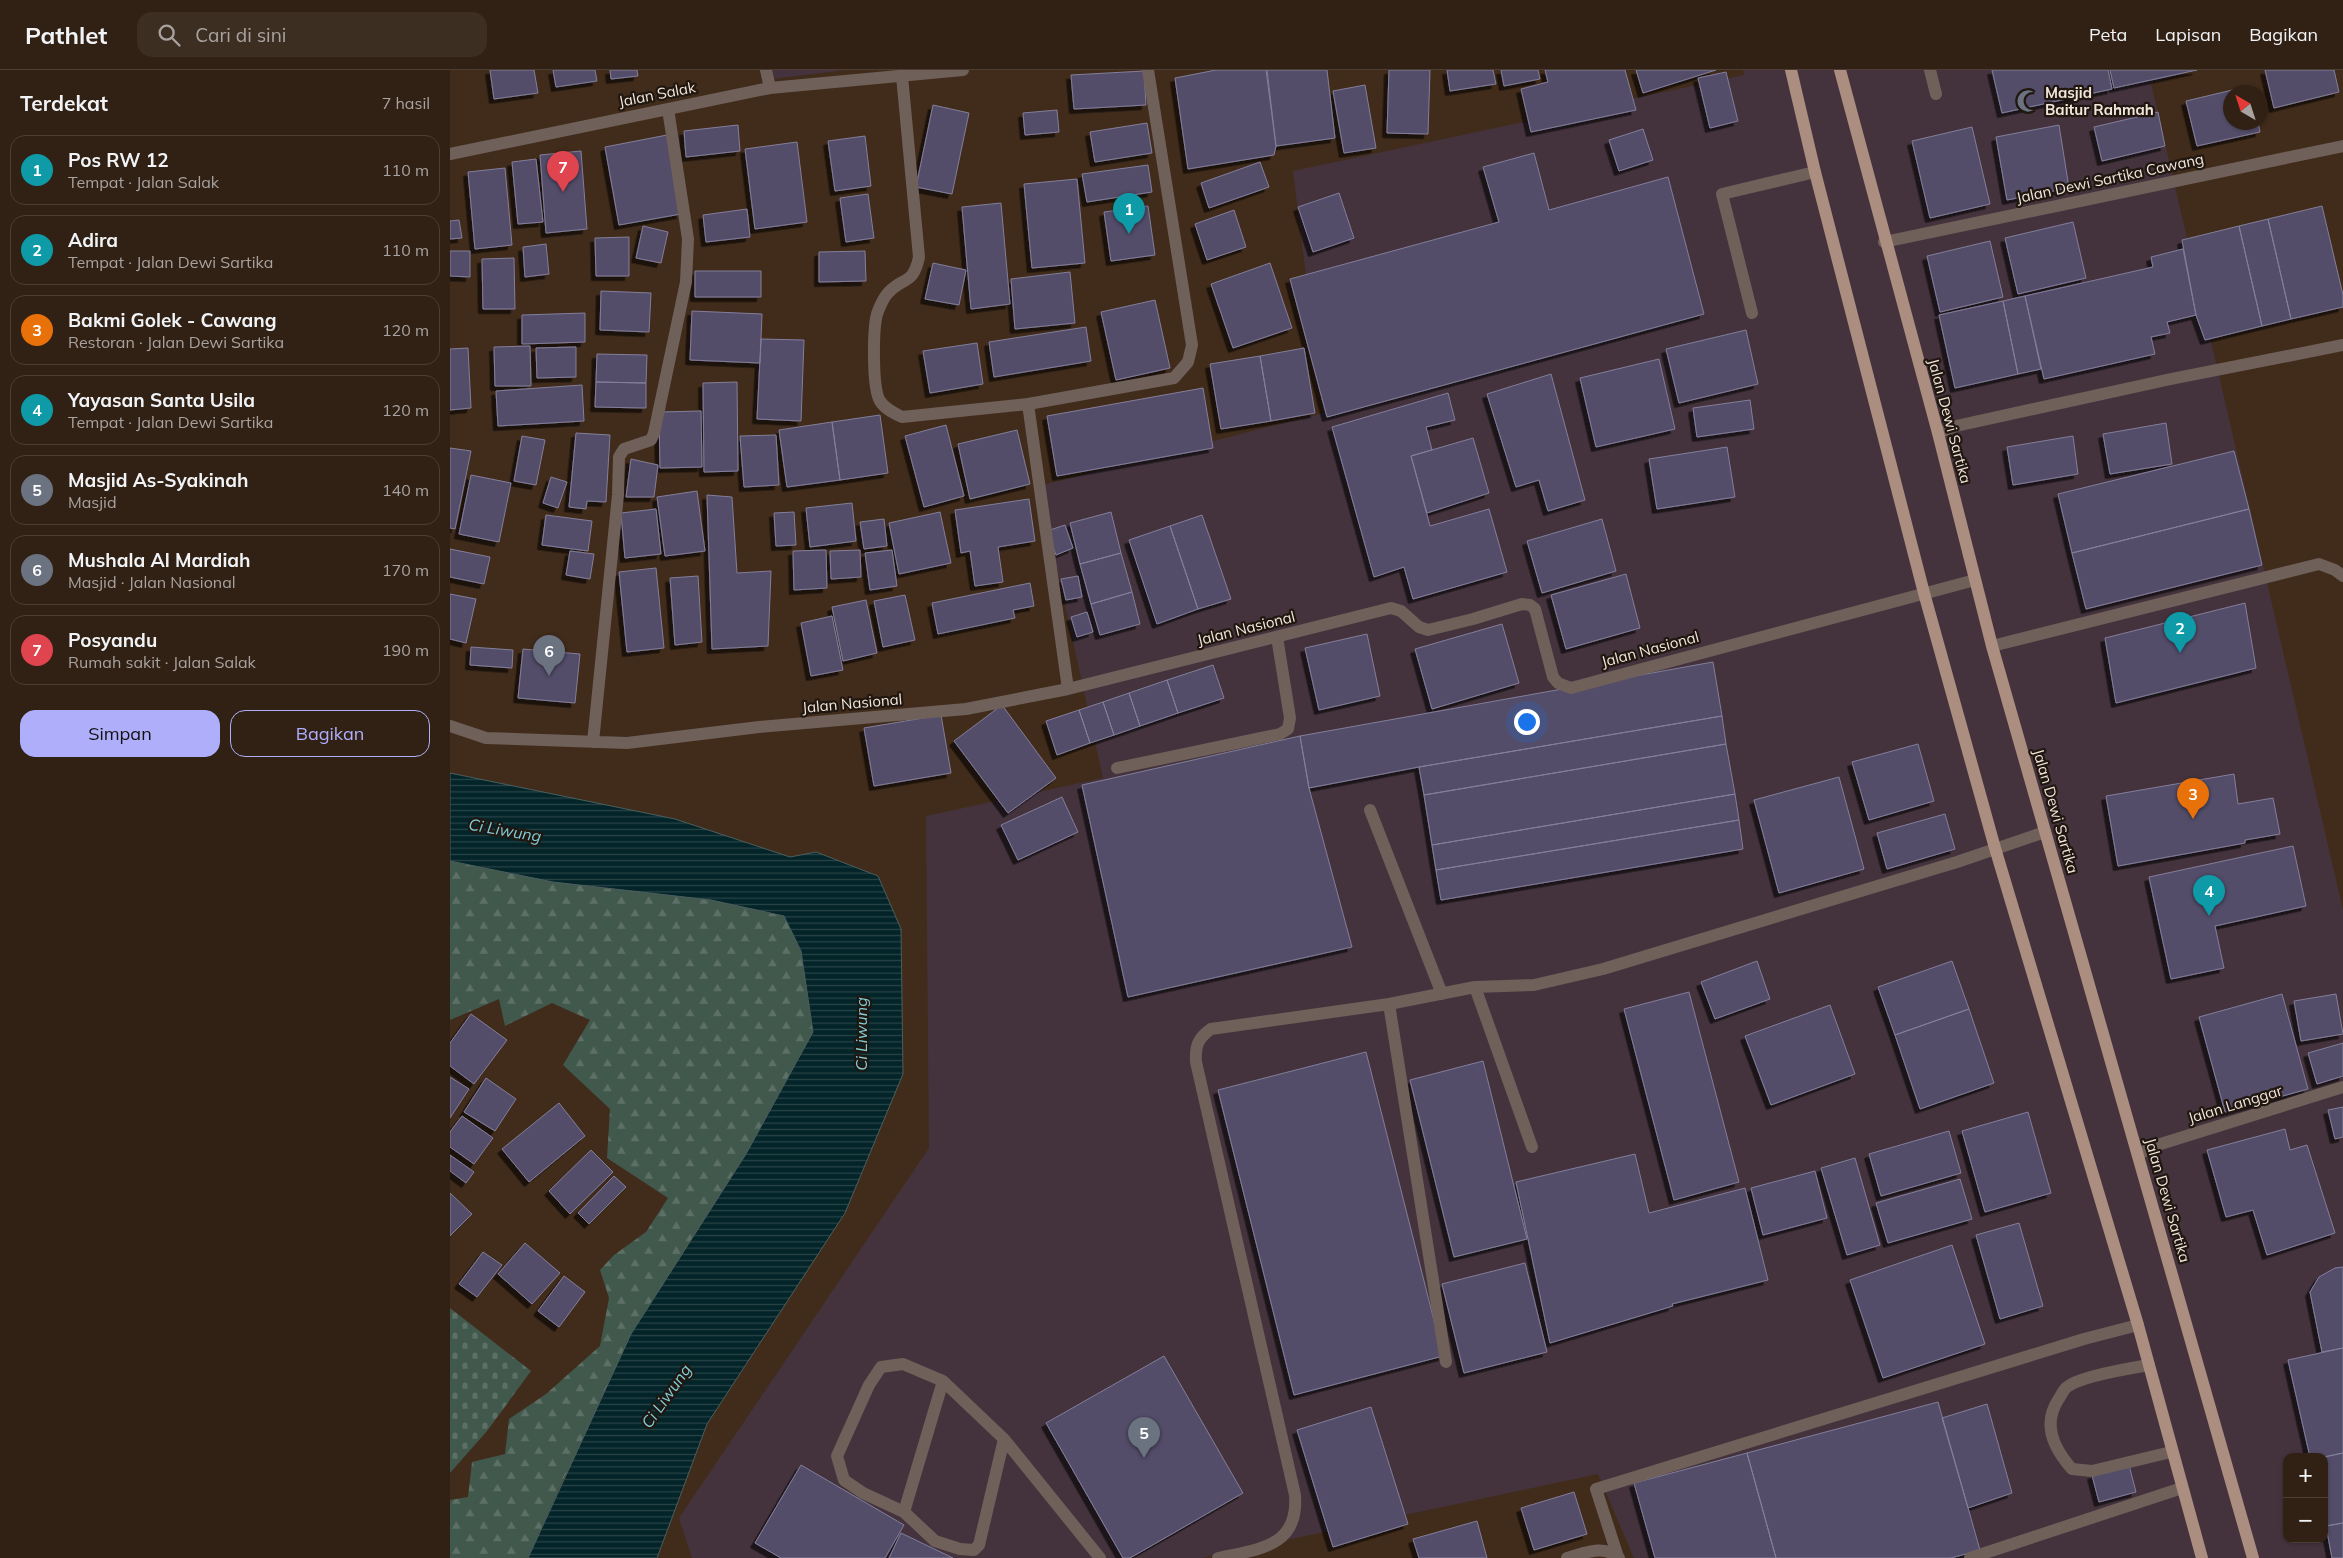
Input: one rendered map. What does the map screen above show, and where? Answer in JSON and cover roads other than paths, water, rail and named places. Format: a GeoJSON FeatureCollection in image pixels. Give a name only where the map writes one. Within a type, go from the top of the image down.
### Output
{"type":"FeatureCollection","features":[{"type":"Feature","properties":{"kind":"main road"},"geometry":{"type":"LineString","coordinates":[[1791,70],[1815,172],[1924,593],[1995,848],[2138,1325],[2202,1558]]}},
{"type":"Feature","properties":{"kind":"main road","name":"Jalan Dewi Sartika"},"geometry":{"type":"LineString","coordinates":[[1840,70],[1884,242],[1938,433],[1992,646],[2253,1558]]}},
{"type":"Feature","properties":{"kind":"street"},"geometry":{"type":"LineString","coordinates":[[766,70],[770,88]]}},
{"type":"Feature","properties":{"kind":"street","name":"Jalan Salak"},"geometry":{"type":"LineString","coordinates":[[450,154],[770,88],[963,70]]}},
{"type":"Feature","properties":{"kind":"street"},"geometry":{"type":"LineString","coordinates":[[902,76],[918,257],[916,270],[908,280],[888,293],[878,313],[873,361],[879,401],[888,410],[902,417],[1028,404],[1174,378],[1188,362],[1192,345],[1148,70]]}},
{"type":"Feature","properties":{"kind":"street"},"geometry":{"type":"LineString","coordinates":[[1930,70],[1936,94]]}},
{"type":"Feature","properties":{"kind":"street"},"geometry":{"type":"LineString","coordinates":[[593,742],[618,495],[619,457],[624,449],[651,440],[654,433],[686,282],[687,226],[668,109]]}},
{"type":"Feature","properties":{"kind":"street","name":"Jalan Dewi Sartika Cawang"},"geometry":{"type":"LineString","coordinates":[[1884,242],[2343,146]]}},
{"type":"Feature","properties":{"kind":"street"},"geometry":{"type":"LineString","coordinates":[[1752,313],[1722,194],[1815,172]]}},
{"type":"Feature","properties":{"kind":"street"},"geometry":{"type":"LineString","coordinates":[[1938,433],[1956,426],[2171,379],[2343,345]]}},
{"type":"Feature","properties":{"kind":"street"},"geometry":{"type":"LineString","coordinates":[[1028,404],[1068,689]]}},
{"type":"Feature","properties":{"kind":"street"},"geometry":{"type":"LineString","coordinates":[[1992,646],[2319,564],[2335,570],[2343,576]]}},
{"type":"Feature","properties":{"kind":"street","name":"Jalan Nasional"},"geometry":{"type":"LineString","coordinates":[[450,726],[486,738],[627,743],[758,727],[966,709],[1068,689],[1392,608],[1401,611],[1419,627],[1428,630],[1522,604],[1530,605],[1536,610],[1553,678],[1558,684],[1571,688],[1975,580]]}},
{"type":"Feature","properties":{"kind":"street"},"geometry":{"type":"LineString","coordinates":[[1117,768],[1280,734],[1288,728],[1290,718],[1277,637]]}},
{"type":"Feature","properties":{"kind":"street"},"geometry":{"type":"LineString","coordinates":[[1370,810],[1442,994]]}},
{"type":"Feature","properties":{"kind":"street"},"geometry":{"type":"LineString","coordinates":[[1218,1558],[1266,1547],[1282,1538],[1290,1528],[1296,1513],[1295,1495],[1196,1062],[1198,1042],[1211,1029],[1389,1004],[1475,987],[1534,985],[1603,969],[1957,862],[2045,832]]}},
{"type":"Feature","properties":{"kind":"street"},"geometry":{"type":"LineString","coordinates":[[1475,987],[1532,1147]]}},
{"type":"Feature","properties":{"kind":"street"},"geometry":{"type":"LineString","coordinates":[[1389,1004],[1446,1362]]}},
{"type":"Feature","properties":{"kind":"street","name":"Jalan Langgar"},"geometry":{"type":"LineString","coordinates":[[2138,1155],[2151,1147],[2343,1088]]}},
{"type":"Feature","properties":{"kind":"street"},"geometry":{"type":"LineString","coordinates":[[1619,1558],[1596,1489],[2084,1339],[2138,1325]]}},
{"type":"Feature","properties":{"kind":"street"},"geometry":{"type":"LineString","coordinates":[[1004,1439],[979,1545],[974,1550],[960,1549],[935,1541],[904,1512],[863,1493],[844,1480],[837,1456],[869,1385],[881,1367],[904,1364],[943,1381],[1004,1439],[1100,1558]]}},
{"type":"Feature","properties":{"kind":"street"},"geometry":{"type":"LineString","coordinates":[[2149,1365],[2102,1374],[2067,1387],[2054,1407],[2050,1434],[2060,1455],[2072,1469],[2092,1471],[2172,1452]]}},
{"type":"Feature","properties":{"kind":"street"},"geometry":{"type":"LineString","coordinates":[[904,1512],[943,1381]]}},
{"type":"Feature","properties":{"kind":"street"},"geometry":{"type":"LineString","coordinates":[[1970,1558],[2182,1488]]}},
{"type":"Feature","properties":{"kind":"street"},"geometry":{"type":"LineString","coordinates":[[1567,1558],[1597,1550],[1607,1551],[1619,1558]]}},
{"type":"Feature","properties":{"kind":"water","name":"Ci Liwung"},"geometry":{"type":"Polygon","coordinates":[[[450,773],[675,819],[790,857],[816,852],[878,876],[901,929],[903,1074],[845,1213],[707,1424],[657,1558],[528,1558],[631,1334],[746,1154],[813,1032],[801,951],[784,916],[711,900],[553,882],[450,861],[450,773]]]}},
{"type":"Feature","properties":{"kind":"place","name":"Masjid Baitur Rahmah"},"geometry":{"type":"Point","coordinates":[2028,101]}},
{"type":"Feature","properties":{"kind":"place","name":"Posyandu"},"geometry":{"type":"Point","coordinates":[563,192]}},
{"type":"Feature","properties":{"kind":"place","name":"Pos RW 12"},"geometry":{"type":"Point","coordinates":[1129,234]}},
{"type":"Feature","properties":{"kind":"place","name":"Adira"},"geometry":{"type":"Point","coordinates":[2180,653]}},
{"type":"Feature","properties":{"kind":"place","name":"Mushala Al Mardiah"},"geometry":{"type":"Point","coordinates":[549,676]}},
{"type":"Feature","properties":{"kind":"place","name":"Bakmi Golek - Cawang"},"geometry":{"type":"Point","coordinates":[2193,819]}},
{"type":"Feature","properties":{"kind":"place","name":"Yayasan Santa Usila"},"geometry":{"type":"Point","coordinates":[2209,916]}},
{"type":"Feature","properties":{"kind":"place","name":"Masjid As-Syakinah"},"geometry":{"type":"Point","coordinates":[1144,1458]}}]}
